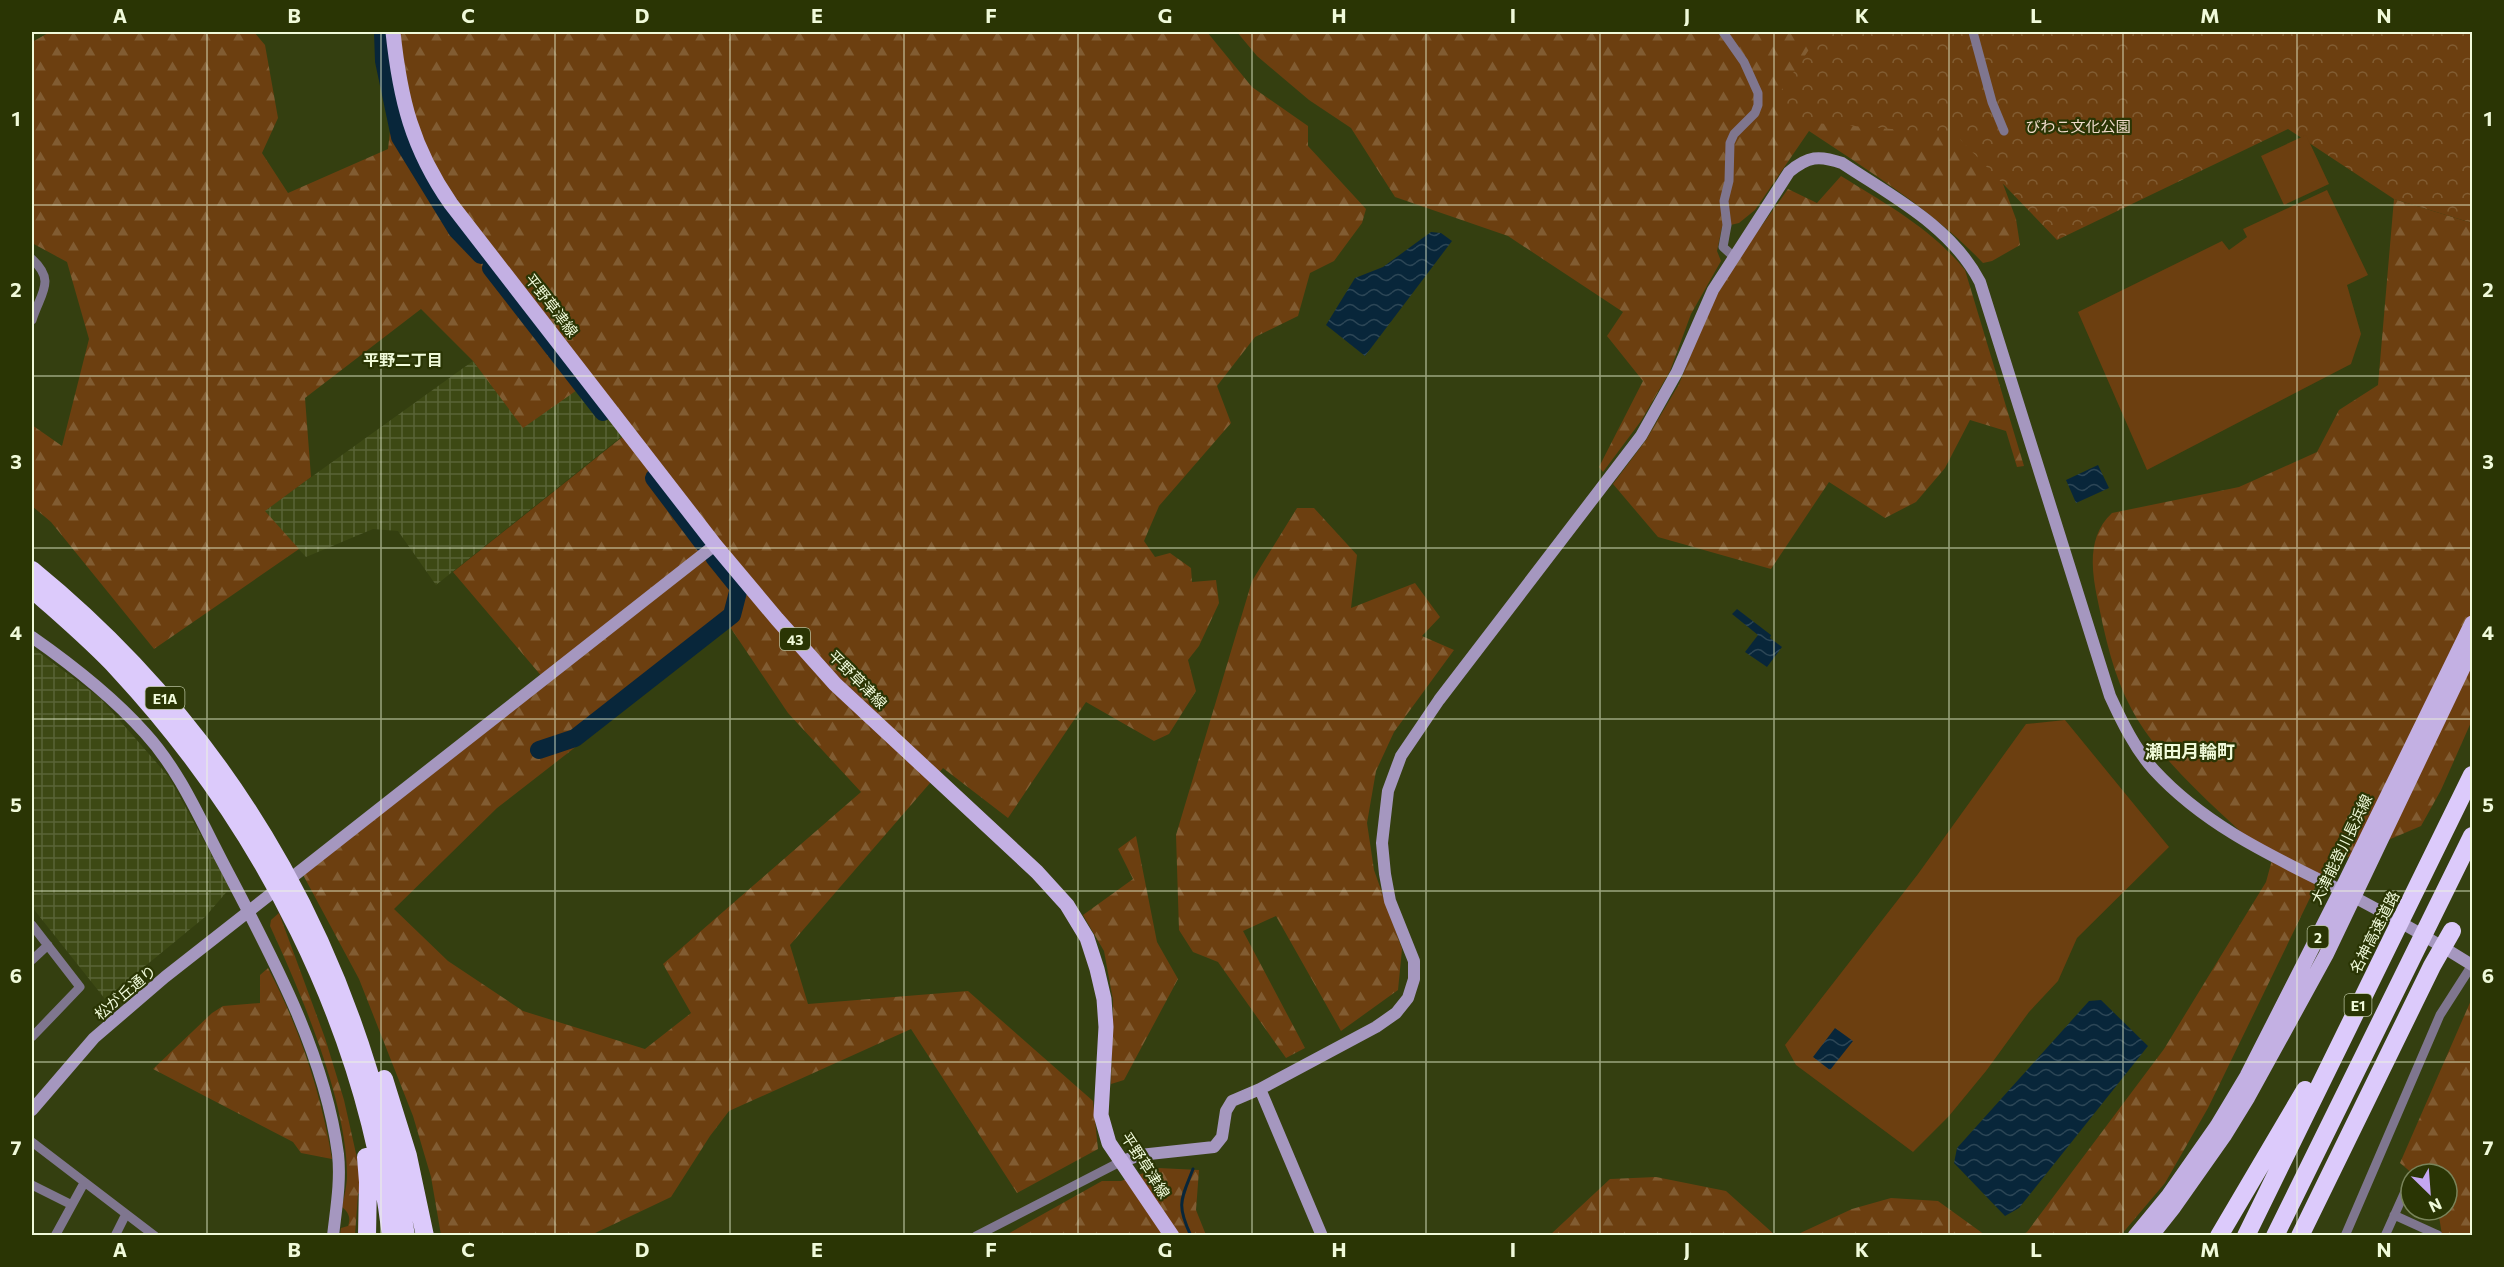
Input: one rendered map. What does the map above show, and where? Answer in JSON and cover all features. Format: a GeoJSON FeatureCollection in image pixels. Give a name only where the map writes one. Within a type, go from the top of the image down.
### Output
{"type":"FeatureCollection","features":[{"type":"Feature","properties":{"kind":"highway","name":"E1A"},"geometry":{"type":"LineString","coordinates":[[32,570],[98,627],[167,700],[226,776],[300,918],[339,985],[362,1046],[394,1165],[406,1236]]}},
{"type":"Feature","properties":{"kind":"highway","name":"E1A"},"geometry":{"type":"LineString","coordinates":[[32,589],[96,647],[153,708],[265,852]]}},
{"type":"Feature","properties":{"kind":"highway","name":"名神高速道路"},"geometry":{"type":"LineString","coordinates":[[2246,1236],[2472,775]]}},
{"type":"Feature","properties":{"kind":"highway","name":"E1"},"geometry":{"type":"LineString","coordinates":[[2275,1236],[2472,836]]}},
{"type":"Feature","properties":{"kind":"highway","name":"E1A"},"geometry":{"type":"LineString","coordinates":[[300,918],[350,1059],[374,1142],[391,1236]]}},
{"type":"Feature","properties":{"kind":"highway"},"geometry":{"type":"LineString","coordinates":[[300,918],[358,1120],[368,1182],[367,1236]]}},
{"type":"Feature","properties":{"kind":"highway"},"geometry":{"type":"LineString","coordinates":[[300,918],[352,1002],[386,1084],[408,1156],[425,1236]]}},
{"type":"Feature","properties":{"kind":"highway"},"geometry":{"type":"LineString","coordinates":[[2300,1236],[2432,966],[2452,931]]}},
{"type":"Feature","properties":{"kind":"highway"},"geometry":{"type":"LineString","coordinates":[[2219,1236],[2369,984]]}},
{"type":"Feature","properties":{"kind":"main road","name":"平野草津線"},"geometry":{"type":"LineString","coordinates":[[393,32],[397,70],[405,105],[416,143],[433,178],[715,545],[835,684],[1037,872],[1067,905],[1088,938],[1104,999],[1106,1027],[1101,1115],[1109,1143],[1172,1236]]}},
{"type":"Feature","properties":{"kind":"main road","name":"大津能登川長浜線"},"geometry":{"type":"LineString","coordinates":[[2151,1236],[2203,1167],[2248,1097],[2326,955],[2347,894],[2472,623]]}},
{"type":"Feature","properties":{"kind":"main road","name":"大津能登川長浜線"},"geometry":{"type":"LineString","coordinates":[[2135,1236],[2168,1196],[2247,1076],[2347,894],[2472,649]]}},
{"type":"Feature","properties":{"kind":"street"},"geometry":{"type":"LineString","coordinates":[[1723,32],[1736,48],[1758,93],[1755,113],[1734,134],[1730,143],[1729,181],[1724,201],[1727,225],[1724,247],[1733,256]]}},
{"type":"Feature","properties":{"kind":"street"},"geometry":{"type":"LineString","coordinates":[[1973,32],[1992,102],[2004,131]]}},
{"type":"Feature","properties":{"kind":"street"},"geometry":{"type":"LineString","coordinates":[[976,1236],[1120,1162],[1140,1155],[1214,1147],[1222,1137],[1226,1111],[1232,1101],[1260,1089],[1376,1027],[1396,1013],[1408,998],[1414,979],[1414,961],[1390,901],[1384,874],[1382,843],[1388,791],[1401,756],[1417,729],[1641,436],[1677,372],[1713,290],[1733,256],[1789,172],[1801,162],[1814,158],[1828,158],[1842,163],[1939,228],[1956,244],[1970,263],[1980,282],[2110,696],[2136,745],[2153,770],[2202,814],[2264,853],[2372,907],[2472,965],[2440,1015],[2345,1236]]}},
{"type":"Feature","properties":{"kind":"street"},"geometry":{"type":"LineString","coordinates":[[32,259],[44,270],[46,279],[32,317]]}},
{"type":"Feature","properties":{"kind":"street","name":"松が丘通り"},"geometry":{"type":"LineString","coordinates":[[32,1110],[94,1038],[165,977],[715,545]]}},
{"type":"Feature","properties":{"kind":"street"},"geometry":{"type":"LineString","coordinates":[[32,637],[81,672],[146,733],[182,784],[250,911],[299,1022],[327,1101],[338,1157],[339,1179],[333,1236]]}},
{"type":"Feature","properties":{"kind":"street"},"geometry":{"type":"LineString","coordinates":[[32,925],[80,987],[32,1037]]}},
{"type":"Feature","properties":{"kind":"street"},"geometry":{"type":"LineString","coordinates":[[32,960],[48,945]]}},
{"type":"Feature","properties":{"kind":"street"},"geometry":{"type":"LineString","coordinates":[[1260,1089],[1322,1236]]}},
{"type":"Feature","properties":{"kind":"street"},"geometry":{"type":"LineString","coordinates":[[32,1142],[155,1236]]}},
{"type":"Feature","properties":{"kind":"street"},"geometry":{"type":"LineString","coordinates":[[55,1236],[84,1183]]}},
{"type":"Feature","properties":{"kind":"street"},"geometry":{"type":"LineString","coordinates":[[32,1185],[72,1205]]}},
{"type":"Feature","properties":{"kind":"street"},"geometry":{"type":"LineString","coordinates":[[2385,1236],[2399,1204]]}},
{"type":"Feature","properties":{"kind":"street"},"geometry":{"type":"LineString","coordinates":[[115,1236],[126,1214]]}},
{"type":"Feature","properties":{"kind":"street"},"geometry":{"type":"LineString","coordinates":[[2394,1215],[2438,1235]]}},
{"type":"Feature","properties":{"kind":"shaded area"},"geometry":{"type":"Polygon","coordinates":[[[473,361],[523,427],[587,382],[626,433],[436,585],[398,531],[373,529],[306,557],[264,511],[473,361]]]}},
{"type":"Feature","properties":{"kind":"shaded area"},"geometry":{"type":"Polygon","coordinates":[[[32,647],[100,698],[169,777],[230,888],[205,917],[105,999],[32,907],[32,647]]]}},
{"type":"Feature","properties":{"kind":"green space"},"geometry":{"type":"Polygon","coordinates":[[[50,32],[254,32],[265,45],[278,118],[262,153],[288,193],[388,149],[397,70],[397,32],[1207,32],[1252,87],[1308,126],[1308,146],[1366,209],[1362,223],[1334,261],[1310,273],[1298,316],[1255,337],[1217,386],[1231,423],[1159,506],[1144,541],[1155,557],[1170,553],[1191,568],[1192,582],[1216,580],[1219,603],[1199,646],[1188,660],[1196,691],[1169,734],[1154,741],[1086,702],[1008,818],[943,768],[790,945],[808,1004],[968,991],[1093,1101],[1098,1149],[1017,1193],[911,1029],[729,1111],[671,1197],[591,1235],[441,1235],[431,1177],[413,1116],[359,979],[301,871],[544,679],[453,572],[626,434],[587,383],[523,428],[473,361],[421,309],[305,398],[311,477],[265,511],[299,549],[154,649],[51,522],[32,506],[32,425],[62,446],[89,339],[67,262],[32,243],[32,42],[50,32]],[[730,627],[497,808],[394,909],[448,961],[523,1011],[645,1049],[691,1013],[663,964],[861,792],[788,713],[730,627]]]}},
{"type":"Feature","properties":{"kind":"green space"},"geometry":{"type":"Polygon","coordinates":[[[1237,32],[1984,32],[1985,135],[2016,219],[2020,245],[1992,261],[1983,263],[1922,209],[1809,131],[1755,210],[1739,223],[1722,227],[1717,251],[1721,261],[1691,314],[1670,371],[1641,421],[1603,472],[1599,467],[1643,381],[1607,336],[1623,312],[1508,236],[1395,197],[1351,128],[1309,100],[1257,56],[1237,32]]]}},
{"type":"Feature","properties":{"kind":"green space","name":"びわこ文化公園"},"geometry":{"type":"Polygon","coordinates":[[[1821,32],[2472,32],[2472,223],[2394,199],[2288,129],[2057,240],[1955,134],[1815,123],[1772,104],[1821,32]]]}},
{"type":"Feature","properties":{"kind":"green space"},"geometry":{"type":"Polygon","coordinates":[[[2306,135],[2329,184],[2284,205],[2261,156],[2306,135]]]}},
{"type":"Feature","properties":{"kind":"green space"},"geometry":{"type":"Polygon","coordinates":[[[1841,176],[1923,230],[1952,255],[1965,270],[2024,466],[2017,467],[2006,431],[1970,420],[1945,468],[1916,502],[1885,518],[1829,482],[1771,569],[1658,537],[1613,484],[1646,440],[1679,384],[1712,303],[1742,253],[1788,189],[1817,203],[1841,176]]]}},
{"type":"Feature","properties":{"kind":"green space"},"geometry":{"type":"Polygon","coordinates":[[[2327,190],[2368,275],[2347,285],[2361,334],[2351,364],[2147,470],[2078,312],[2222,241],[2229,250],[2247,237],[2243,229],[2327,190]]]}},
{"type":"Feature","properties":{"kind":"green space"},"geometry":{"type":"Polygon","coordinates":[[[2394,199],[2472,223],[2472,720],[2441,790],[2421,826],[2325,867],[2208,1108],[2165,1183],[2121,1235],[2020,1236],[2027,1232],[2164,1049],[2266,882],[2272,860],[2177,770],[2144,730],[2132,710],[2110,655],[2103,626],[2095,586],[2093,552],[2095,542],[2104,522],[2112,513],[2239,487],[2317,452],[2339,410],[2378,385],[2394,199]]]}},
{"type":"Feature","properties":{"kind":"green space"},"geometry":{"type":"Polygon","coordinates":[[[1297,508],[1314,508],[1357,555],[1351,608],[1415,583],[1440,617],[1422,636],[1454,650],[1394,732],[1376,771],[1367,823],[1374,870],[1402,949],[1398,990],[1341,1031],[1276,916],[1243,931],[1305,1048],[1286,1058],[1218,962],[1193,952],[1179,930],[1176,835],[1252,581],[1297,508]]]}},
{"type":"Feature","properties":{"kind":"green space"},"geometry":{"type":"Polygon","coordinates":[[[2065,720],[2169,847],[2077,938],[2058,981],[2029,1012],[1986,1071],[1949,1116],[1913,1152],[1796,1065],[1785,1045],[1918,874],[2026,724],[2065,720]]]}},
{"type":"Feature","properties":{"kind":"green space"},"geometry":{"type":"Polygon","coordinates":[[[1136,836],[1157,942],[1178,979],[1124,1080],[1111,1084],[1113,1000],[1104,951],[1083,915],[1133,879],[1118,849],[1136,836]]]}},
{"type":"Feature","properties":{"kind":"green space"},"geometry":{"type":"Polygon","coordinates":[[[279,913],[325,1038],[344,1100],[357,1158],[361,1192],[358,1194],[355,1235],[340,1235],[341,1228],[348,1226],[349,1218],[342,1207],[347,1175],[339,1114],[331,1081],[308,1015],[270,926],[271,920],[279,913]]]}},
{"type":"Feature","properties":{"kind":"green space"},"geometry":{"type":"Polygon","coordinates":[[[268,968],[299,1037],[322,1109],[332,1159],[301,1153],[293,1142],[153,1069],[212,1013],[223,1006],[260,1003],[260,975],[268,968]]]}},
{"type":"Feature","properties":{"kind":"green space"},"geometry":{"type":"Polygon","coordinates":[[[2472,998],[2472,1235],[2442,1235],[2440,1222],[2459,1222],[2459,1162],[2400,1162],[2472,998]]]}},
{"type":"Feature","properties":{"kind":"green space"},"geometry":{"type":"Polygon","coordinates":[[[1158,1168],[1199,1170],[1196,1210],[1206,1235],[1004,1236],[1102,1181],[1121,1181],[1158,1168]]]}},
{"type":"Feature","properties":{"kind":"green space"},"geometry":{"type":"Polygon","coordinates":[[[1656,1177],[1726,1191],[1775,1235],[1550,1235],[1610,1179],[1656,1177]]]}},
{"type":"Feature","properties":{"kind":"green space"},"geometry":{"type":"Polygon","coordinates":[[[1891,1198],[1938,1201],[1985,1235],[1796,1235],[1852,1209],[1891,1198]]]}},
{"type":"Feature","properties":{"kind":"water"},"geometry":{"type":"Polygon","coordinates":[[[1431,232],[1441,233],[1452,241],[1365,356],[1326,325],[1355,278],[1383,267],[1431,232]]]}},
{"type":"Feature","properties":{"kind":"water"},"geometry":{"type":"Polygon","coordinates":[[[2098,465],[2109,488],[2076,503],[2066,480],[2098,465]]]}},
{"type":"Feature","properties":{"kind":"water"},"geometry":{"type":"Polygon","coordinates":[[[1737,609],[1771,635],[1770,638],[1782,647],[1767,667],[1745,652],[1758,635],[1732,614],[1737,609]]]}},
{"type":"Feature","properties":{"kind":"water"},"geometry":{"type":"Polygon","coordinates":[[[2101,1000],[2148,1046],[2019,1208],[2005,1216],[1954,1163],[1957,1148],[2089,1001],[2101,1000]]]}},
{"type":"Feature","properties":{"kind":"water"},"geometry":{"type":"Polygon","coordinates":[[[1835,1028],[1853,1041],[1830,1070],[1813,1057],[1835,1028]]]}},
{"type":"Feature","properties":{"kind":"waterway"},"geometry":{"type":"LineString","coordinates":[[383,32],[384,61],[400,137],[457,230],[481,255]]}},
{"type":"Feature","properties":{"kind":"waterway"},"geometry":{"type":"LineString","coordinates":[[491,268],[603,412]]}},
{"type":"Feature","properties":{"kind":"waterway"},"geometry":{"type":"LineString","coordinates":[[654,478],[703,543]]}},
{"type":"Feature","properties":{"kind":"waterway"},"geometry":{"type":"LineString","coordinates":[[539,750],[575,738],[732,615],[739,588],[714,557]]}},
{"type":"Feature","properties":{"kind":"waterway"},"geometry":{"type":"LineString","coordinates":[[1191,1236],[1183,1216],[1182,1202],[1193,1169]]}},
{"type":"Feature","properties":{"kind":"district","name":"平野二丁目"},"geometry":{"type":"Point","coordinates":[403,359]}},
{"type":"Feature","properties":{"kind":"district","name":"瀬田月輪町"},"geometry":{"type":"Point","coordinates":[2190,751]}}]}
